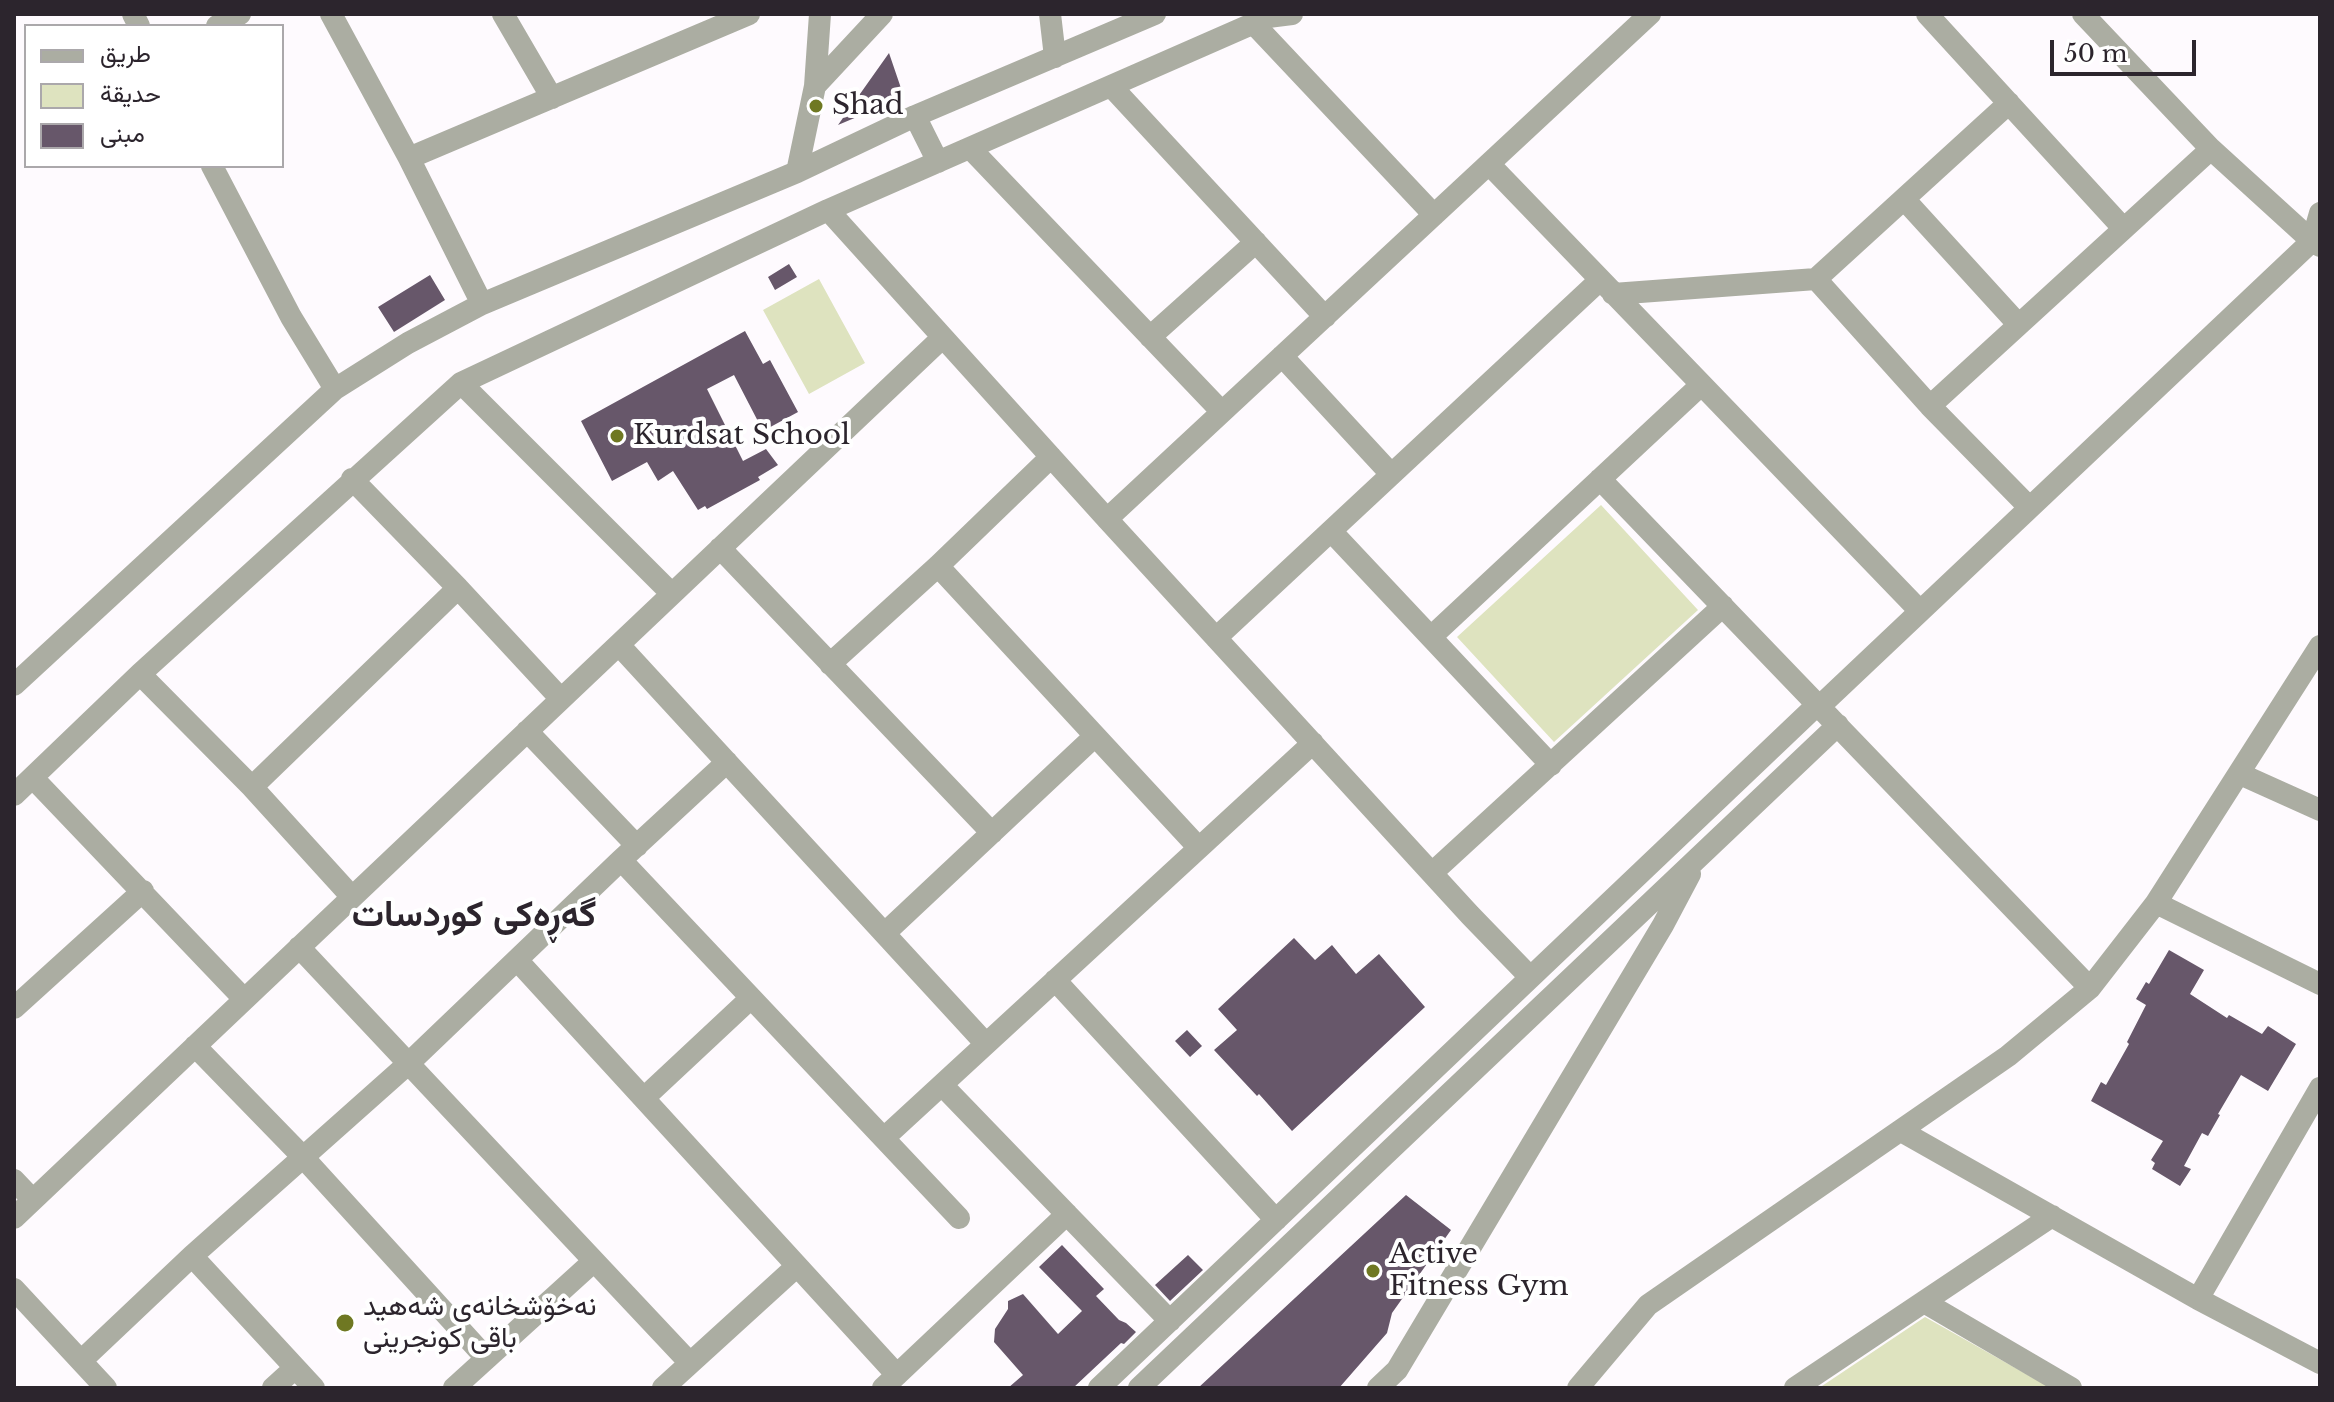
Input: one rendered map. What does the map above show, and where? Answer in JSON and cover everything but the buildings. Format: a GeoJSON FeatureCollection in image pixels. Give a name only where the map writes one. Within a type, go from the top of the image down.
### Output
{"type":"FeatureCollection","features":[{"type":"Feature","properties":{"kind":"street"},"geometry":{"type":"LineString","coordinates":[[221,24],[240,14]]}},
{"type":"Feature","properties":{"kind":"street"},"geometry":{"type":"LineString","coordinates":[[331,14],[409,158],[482,304]]}},
{"type":"Feature","properties":{"kind":"street"},"geometry":{"type":"LineString","coordinates":[[503,14],[552,98]]}},
{"type":"Feature","properties":{"kind":"street"},"geometry":{"type":"LineString","coordinates":[[409,158],[749,14]]}},
{"type":"Feature","properties":{"kind":"street"},"geometry":{"type":"LineString","coordinates":[[797,172],[815,86],[820,14]]}},
{"type":"Feature","properties":{"kind":"street"},"geometry":{"type":"LineString","coordinates":[[1050,14],[1055,57]]}},
{"type":"Feature","properties":{"kind":"street"},"geometry":{"type":"LineString","coordinates":[[14,685],[335,389],[408,343],[482,304],[797,172],[915,116],[1155,14]]}},
{"type":"Feature","properties":{"kind":"street"},"geometry":{"type":"LineString","coordinates":[[14,795],[140,674],[461,383],[828,210],[1268,17],[1292,14]]}},
{"type":"Feature","properties":{"kind":"street"},"geometry":{"type":"LineString","coordinates":[[1107,519],[1650,14]]}},
{"type":"Feature","properties":{"kind":"street"},"geometry":{"type":"LineString","coordinates":[[1927,14],[2123,228]]}},
{"type":"Feature","properties":{"kind":"street"},"geometry":{"type":"LineString","coordinates":[[2083,14],[2211,149],[2316,244]]}},
{"type":"Feature","properties":{"kind":"street"},"geometry":{"type":"LineString","coordinates":[[815,86],[883,16]]}},
{"type":"Feature","properties":{"kind":"street"},"geometry":{"type":"LineString","coordinates":[[1254,24],[1434,215]]}},
{"type":"Feature","properties":{"kind":"street"},"geometry":{"type":"LineString","coordinates":[[1111,86],[1325,317]]}},
{"type":"Feature","properties":{"kind":"street"},"geometry":{"type":"LineString","coordinates":[[1216,638],[1391,474],[1607,287],[1816,279],[2009,103]]}},
{"type":"Feature","properties":{"kind":"street"},"geometry":{"type":"LineString","coordinates":[[915,116],[938,162]]}},
{"type":"Feature","properties":{"kind":"street"},"geometry":{"type":"LineString","coordinates":[[970,148],[1222,412]]}},
{"type":"Feature","properties":{"kind":"street"},"geometry":{"type":"LineString","coordinates":[[1930,406],[2211,149]]}},
{"type":"Feature","properties":{"kind":"street"},"geometry":{"type":"LineString","coordinates":[[1489,164],[1920,611]]}},
{"type":"Feature","properties":{"kind":"street"},"geometry":{"type":"LineString","coordinates":[[213,168],[291,317],[335,389]]}},
{"type":"Feature","properties":{"kind":"street"},"geometry":{"type":"LineString","coordinates":[[1904,199],[2018,324]]}},
{"type":"Feature","properties":{"kind":"street"},"geometry":{"type":"LineString","coordinates":[[828,210],[1107,519],[1530,977]]}},
{"type":"Feature","properties":{"kind":"street"},"geometry":{"type":"LineString","coordinates":[[1099,1388],[2029,507],[2316,244],[2320,213]]}},
{"type":"Feature","properties":{"kind":"street"},"geometry":{"type":"LineString","coordinates":[[1150,337],[1256,242]]}},
{"type":"Feature","properties":{"kind":"street"},"geometry":{"type":"LineString","coordinates":[[1816,279],[1930,406],[2029,507]]}},
{"type":"Feature","properties":{"kind":"street"},"geometry":{"type":"LineString","coordinates":[[14,1218],[942,338]]}},
{"type":"Feature","properties":{"kind":"street"},"geometry":{"type":"LineString","coordinates":[[1282,356],[1391,474]]}},
{"type":"Feature","properties":{"kind":"street"},"geometry":{"type":"LineString","coordinates":[[461,383],[672,594]]}},
{"type":"Feature","properties":{"kind":"street"},"geometry":{"type":"LineString","coordinates":[[1431,637],[1701,385]]}},
{"type":"Feature","properties":{"kind":"street"},"geometry":{"type":"LineString","coordinates":[[830,664],[1051,457]]}},
{"type":"Feature","properties":{"kind":"street"},"geometry":{"type":"LineString","coordinates":[[352,479],[561,699]]}},
{"type":"Feature","properties":{"kind":"street"},"geometry":{"type":"LineString","coordinates":[[1600,479],[2090,988]]}},
{"type":"Feature","properties":{"kind":"street"},"geometry":{"type":"LineString","coordinates":[[1331,531],[1551,765]]}},
{"type":"Feature","properties":{"kind":"street"},"geometry":{"type":"LineString","coordinates":[[720,548],[992,833]]}},
{"type":"Feature","properties":{"kind":"street"},"geometry":{"type":"LineString","coordinates":[[938,566],[1199,848]]}},
{"type":"Feature","properties":{"kind":"street"},"geometry":{"type":"LineString","coordinates":[[252,787],[458,588]]}},
{"type":"Feature","properties":{"kind":"street"},"geometry":{"type":"LineString","coordinates":[[1432,873],[1723,606]]}},
{"type":"Feature","properties":{"kind":"street"},"geometry":{"type":"LineString","coordinates":[[619,645],[986,1044]]}},
{"type":"Feature","properties":{"kind":"street"},"geometry":{"type":"LineString","coordinates":[[1578,1388],[1648,1305],[2008,1056],[2090,988],[2156,903],[2319,650]]}},
{"type":"Feature","properties":{"kind":"street"},"geometry":{"type":"LineString","coordinates":[[140,674],[252,787],[352,897]]}},
{"type":"Feature","properties":{"kind":"street"},"geometry":{"type":"LineString","coordinates":[[1139,1388],[1838,725]]}},
{"type":"Feature","properties":{"kind":"street"},"geometry":{"type":"LineString","coordinates":[[527,731],[751,998],[959,1218]]}},
{"type":"Feature","properties":{"kind":"street"},"geometry":{"type":"LineString","coordinates":[[885,933],[1095,736]]}},
{"type":"Feature","properties":{"kind":"street"},"geometry":{"type":"LineString","coordinates":[[884,1138],[1313,743]]}},
{"type":"Feature","properties":{"kind":"street"},"geometry":{"type":"LineString","coordinates":[[81,1361],[302,1156],[409,1063],[727,762]]}},
{"type":"Feature","properties":{"kind":"street"},"geometry":{"type":"LineString","coordinates":[[2240,774],[2320,810]]}},
{"type":"Feature","properties":{"kind":"street"},"geometry":{"type":"LineString","coordinates":[[33,778],[244,999]]}},
{"type":"Feature","properties":{"kind":"street"},"geometry":{"type":"LineString","coordinates":[[1378,1388],[1397,1370],[1663,925],[1700,856]]}},
{"type":"Feature","properties":{"kind":"street"},"geometry":{"type":"LineString","coordinates":[[14,1008],[143,891]]}},
{"type":"Feature","properties":{"kind":"street"},"geometry":{"type":"LineString","coordinates":[[2156,903],[2320,984]]}},
{"type":"Feature","properties":{"kind":"street"},"geometry":{"type":"LineString","coordinates":[[299,947],[690,1363]]}},
{"type":"Feature","properties":{"kind":"street"},"geometry":{"type":"LineString","coordinates":[[517,960],[797,1266],[890,1381],[1067,1214]]}},
{"type":"Feature","properties":{"kind":"street"},"geometry":{"type":"LineString","coordinates":[[1055,980],[1276,1220]]}},
{"type":"Feature","properties":{"kind":"street"},"geometry":{"type":"LineString","coordinates":[[644,1098],[751,998]]}},
{"type":"Feature","properties":{"kind":"street"},"geometry":{"type":"LineString","coordinates":[[195,1046],[302,1156],[486,1358]]}},
{"type":"Feature","properties":{"kind":"street"},"geometry":{"type":"LineString","coordinates":[[942,1085],[1170,1321]]}},
{"type":"Feature","properties":{"kind":"street"},"geometry":{"type":"LineString","coordinates":[[2198,1299],[2320,1088]]}},
{"type":"Feature","properties":{"kind":"street"},"geometry":{"type":"LineString","coordinates":[[1901,1131],[2198,1299],[2320,1363]]}},
{"type":"Feature","properties":{"kind":"street"},"geometry":{"type":"LineString","coordinates":[[14,1180],[33,1200]]}},
{"type":"Feature","properties":{"kind":"street"},"geometry":{"type":"LineString","coordinates":[[1795,1388],[2052,1216]]}},
{"type":"Feature","properties":{"kind":"street"},"geometry":{"type":"LineString","coordinates":[[192,1256],[314,1388]]}},
{"type":"Feature","properties":{"kind":"street"},"geometry":{"type":"LineString","coordinates":[[454,1388],[594,1261]]}},
{"type":"Feature","properties":{"kind":"street"},"geometry":{"type":"LineString","coordinates":[[663,1388],[797,1266]]}},
{"type":"Feature","properties":{"kind":"street"},"geometry":{"type":"LineString","coordinates":[[14,1289],[106,1388]]}},
{"type":"Feature","properties":{"kind":"street"},"geometry":{"type":"LineString","coordinates":[[1924,1302],[2071,1388]]}},
{"type":"Feature","properties":{"kind":"street"},"geometry":{"type":"LineString","coordinates":[[273,1388],[295,1368]]}},
{"type":"Feature","properties":{"kind":"green space"},"geometry":{"type":"Polygon","coordinates":[[[819,279],[865,363],[809,394],[763,310],[819,279]]]}},
{"type":"Feature","properties":{"kind":"green space"},"geometry":{"type":"Polygon","coordinates":[[[1601,505],[1698,610],[1554,742],[1457,637],[1601,505]]]}},
{"type":"Feature","properties":{"kind":"green space"},"geometry":{"type":"Polygon","coordinates":[[[1925,1317],[2051,1388],[1819,1388],[1925,1317]]]}},
{"type":"Feature","properties":{"kind":"place","name":"Shad"},"geometry":{"type":"Point","coordinates":[816,106]}},
{"type":"Feature","properties":{"kind":"place","name":"Kurdsat School"},"geometry":{"type":"Point","coordinates":[617,436]}},
{"type":"Feature","properties":{"kind":"place","name":"Active Fitness Gym"},"geometry":{"type":"Point","coordinates":[1373,1271]}},
{"type":"Feature","properties":{"kind":"place","name":"نەخۆشخانەی شەهید باقی کونجرینی"},"geometry":{"type":"Point","coordinates":[345,1323]}},
{"type":"Feature","properties":{"kind":"district","name":"گەڕەکی کوردسات"},"geometry":{"type":"Point","coordinates":[474,916]}}]}
